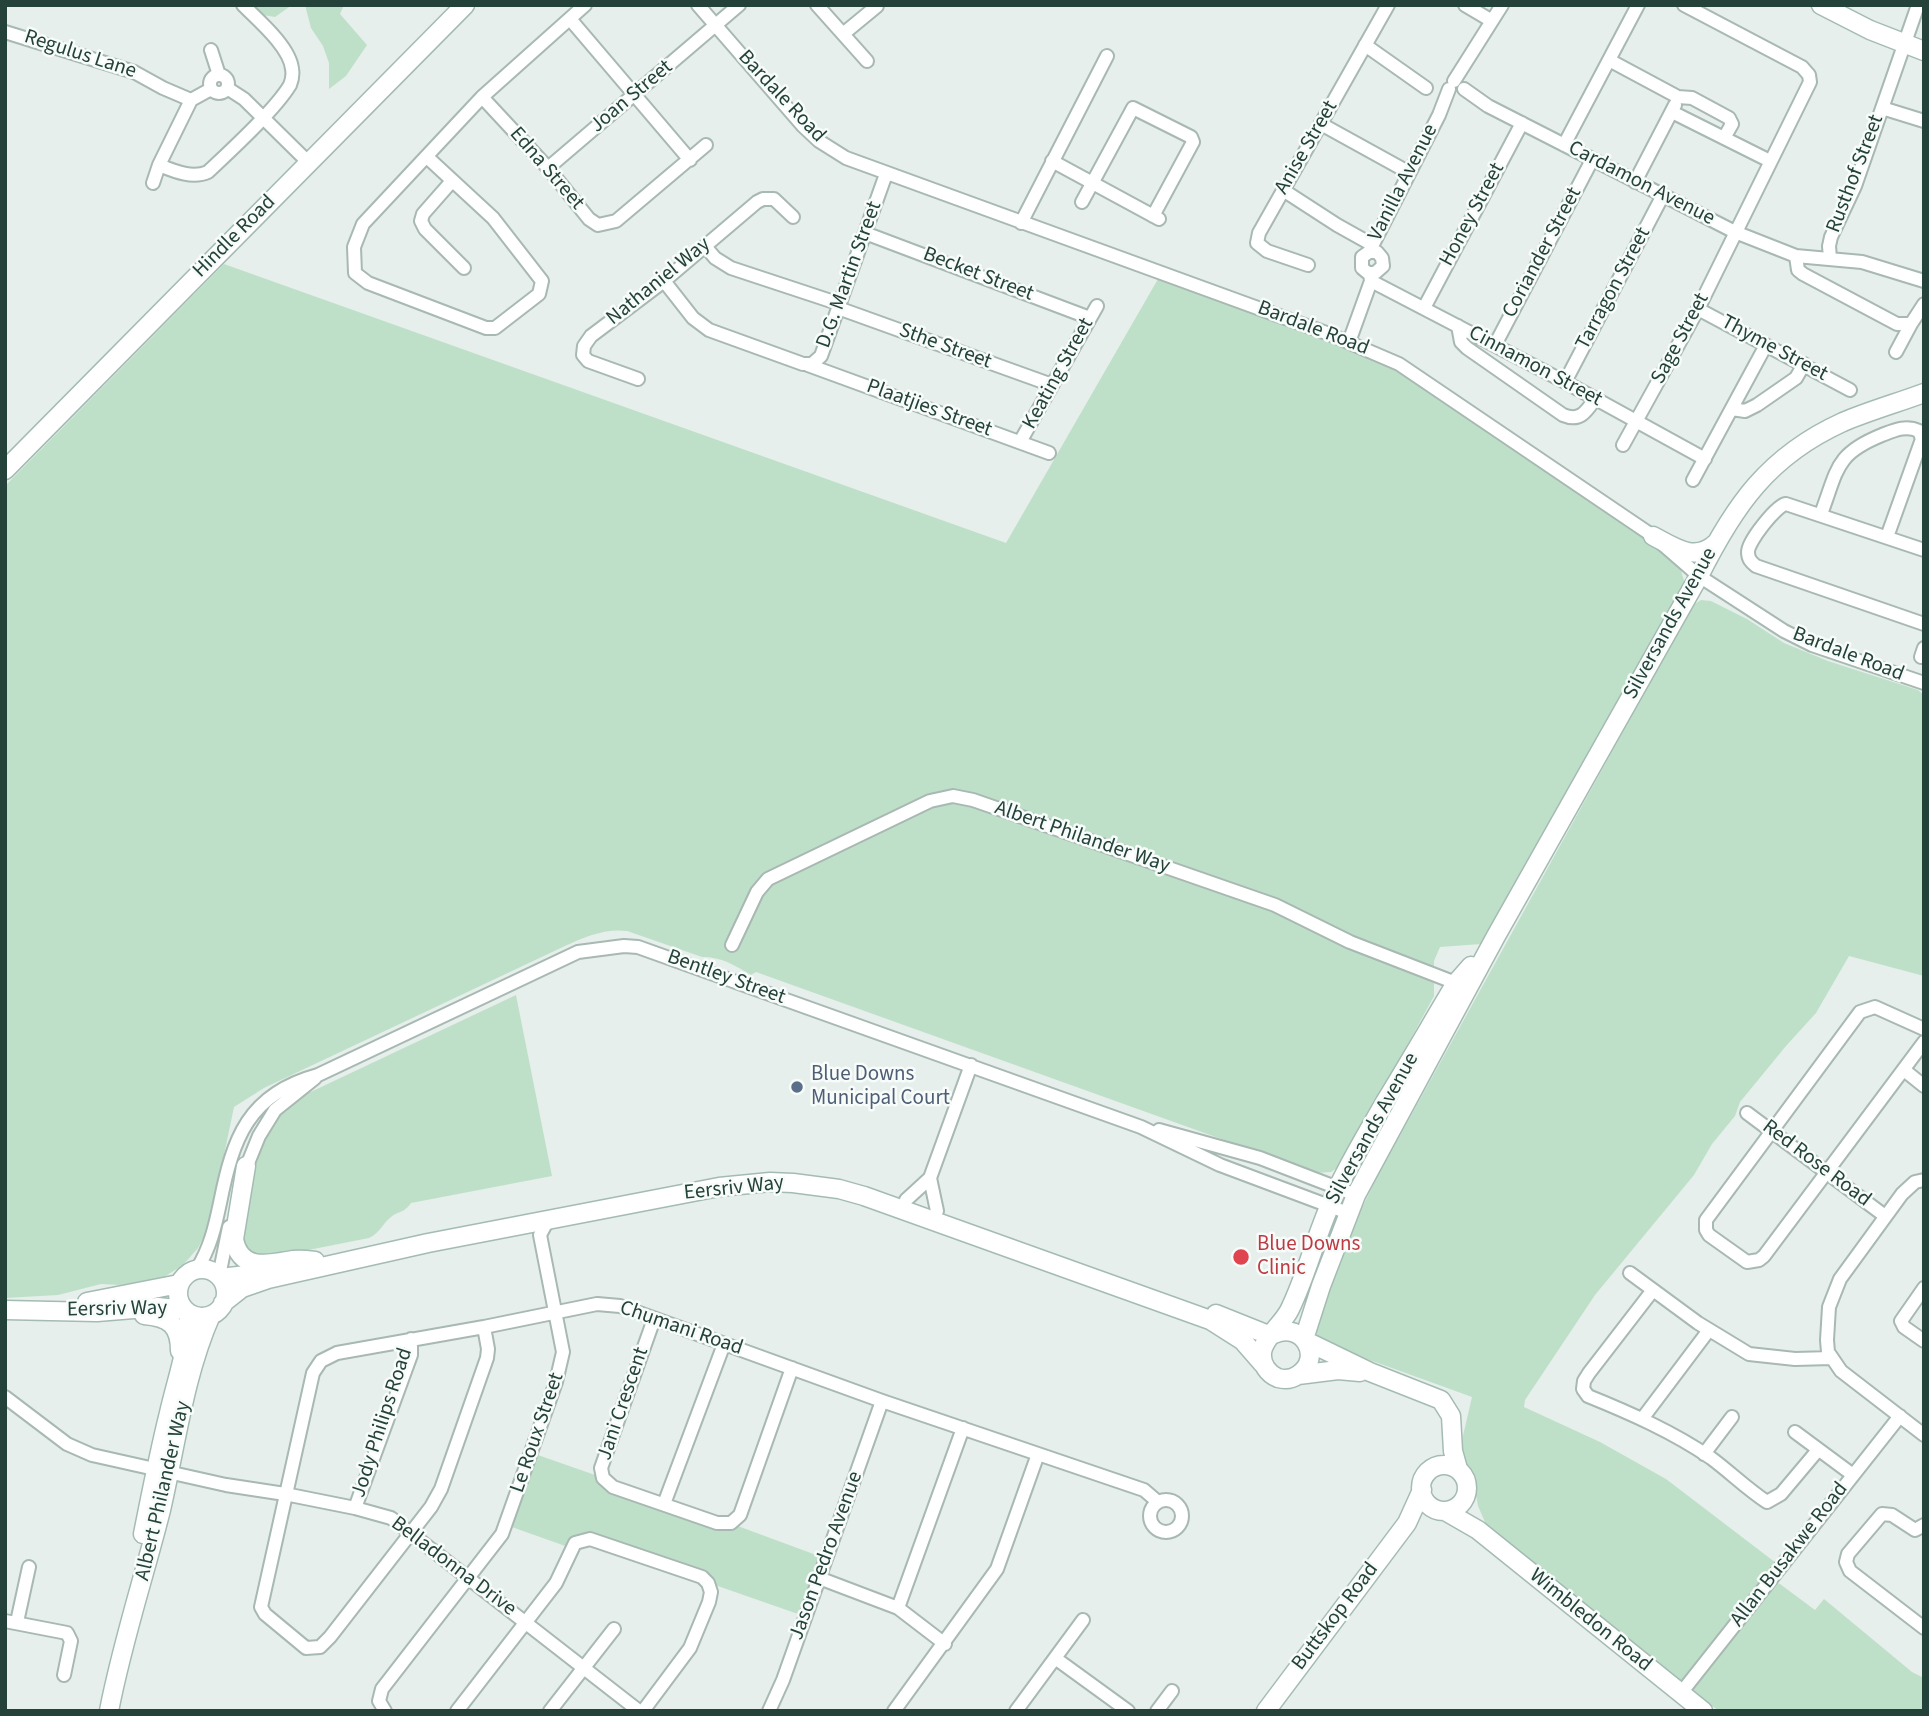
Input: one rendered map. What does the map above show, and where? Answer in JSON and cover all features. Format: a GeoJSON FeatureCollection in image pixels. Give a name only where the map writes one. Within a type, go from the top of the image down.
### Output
{"type":"FeatureCollection","features":[{"type":"Feature","properties":{"kind":"main road","name":"Hindle Road"},"geometry":{"type":"LineString","coordinates":[[5,470],[465,5]]}},
{"type":"Feature","properties":{"kind":"main road"},"geometry":{"type":"LineString","coordinates":[[1821,5],[1924,51]]}},
{"type":"Feature","properties":{"kind":"main road","name":"Silversands Avenue"},"geometry":{"type":"LineString","coordinates":[[1272,1334],[1286,1317],[1304,1276],[1329,1205],[1360,1145],[1496,936],[1741,502],[1779,462],[1800,446],[1844,422],[1924,393]]}},
{"type":"Feature","properties":{"kind":"main road"},"geometry":{"type":"LineString","coordinates":[[1653,536],[1690,553],[1703,552],[1716,543]]}},
{"type":"Feature","properties":{"kind":"main road","name":"Silversands Avenue"},"geometry":{"type":"LineString","coordinates":[[1305,1340],[1348,1213],[1462,986]]}},
{"type":"Feature","properties":{"kind":"main road"},"geometry":{"type":"LineString","coordinates":[[246,1167],[234,1239],[237,1250],[252,1263],[263,1265],[296,1260],[315,1261]]}},
{"type":"Feature","properties":{"kind":"main road","name":"Eersriv Way"},"geometry":{"type":"LineString","coordinates":[[220,1277],[258,1274],[428,1234],[720,1178],[770,1174],[821,1177],[857,1184],[1272,1334]]}},
{"type":"Feature","properties":{"kind":"main road","name":"Eersriv Way"},"geometry":{"type":"LineString","coordinates":[[217,1309],[242,1288],[268,1279],[522,1224],[544,1228],[728,1186],[770,1182],[839,1189],[949,1225],[1210,1320],[1243,1341],[1263,1364]]}},
{"type":"Feature","properties":{"kind":"main road"},"geometry":{"type":"LineString","coordinates":[[197,1269],[209,1269],[220,1277],[226,1290],[217,1309],[200,1317],[187,1311],[178,1295],[179,1284],[186,1274],[197,1269]]}},
{"type":"Feature","properties":{"kind":"main road","name":"Eersriv Way"},"geometry":{"type":"LineString","coordinates":[[49,1310],[179,1284]]}},
{"type":"Feature","properties":{"kind":"main road","name":"Eersriv Way"},"geometry":{"type":"LineString","coordinates":[[5,1310],[70,1312],[158,1307],[187,1311]]}},
{"type":"Feature","properties":{"kind":"main road","name":"Albert Philander Way"},"geometry":{"type":"LineString","coordinates":[[109,1711],[117,1668],[121,1623],[196,1353],[217,1309]]}},
{"type":"Feature","properties":{"kind":"main road","name":"Albert Philander Way"},"geometry":{"type":"LineString","coordinates":[[162,1472],[174,1389],[184,1361],[188,1335],[187,1311]]}},
{"type":"Feature","properties":{"kind":"main road"},"geometry":{"type":"LineString","coordinates":[[70,1312],[96,1318],[146,1315],[169,1322],[180,1335],[181,1350],[174,1389]]}},
{"type":"Feature","properties":{"kind":"main road"},"geometry":{"type":"LineString","coordinates":[[1370,1372],[1338,1370],[1278,1378],[1263,1364],[1263,1347],[1272,1334],[1291,1331],[1370,1372],[1441,1400],[1451,1416],[1453,1451],[1458,1469],[1466,1482],[1466,1493],[1478,1530]]}},
{"type":"Feature","properties":{"kind":"main road"},"geometry":{"type":"LineString","coordinates":[[1298,1375],[1309,1360],[1310,1352],[1305,1340]]}},
{"type":"Feature","properties":{"kind":"main road"},"geometry":{"type":"LineString","coordinates":[[1452,1428],[1434,1467],[1424,1477],[1422,1490],[1425,1500],[1440,1510],[1459,1505],[1466,1493]]}},
{"type":"Feature","properties":{"kind":"main road"},"geometry":{"type":"LineString","coordinates":[[1434,1467],[1444,1465],[1458,1469]]}},
{"type":"Feature","properties":{"kind":"main road","name":"Buttskop Road"},"geometry":{"type":"LineString","coordinates":[[1266,1711],[1407,1523],[1422,1490]]}},
{"type":"Feature","properties":{"kind":"main road","name":"Buttskop Road"},"geometry":{"type":"LineString","coordinates":[[1407,1523],[1440,1510]]}},
{"type":"Feature","properties":{"kind":"main road","name":"Wimbledon Road"},"geometry":{"type":"LineString","coordinates":[[1440,1510],[1478,1530],[1703,1711]]}},
{"type":"Feature","properties":{"kind":"street"},"geometry":{"type":"LineString","coordinates":[[159,165],[178,173],[204,174],[263,117],[290,83],[292,68],[284,49],[243,5]]}},
{"type":"Feature","properties":{"kind":"street"},"geometry":{"type":"LineString","coordinates":[[427,157],[493,218],[542,281],[540,294],[495,328],[486,328],[368,283],[355,273],[354,247],[363,224],[482,97],[585,5]]}},
{"type":"Feature","properties":{"kind":"street","name":"Bardale Road"},"geometry":{"type":"LineString","coordinates":[[698,5],[803,126],[846,158],[1349,342],[1399,364],[1653,536],[1699,576],[1802,641],[1924,683]]}},
{"type":"Feature","properties":{"kind":"street","name":"Joan Street"},"geometry":{"type":"LineString","coordinates":[[548,168],[739,5]]}},
{"type":"Feature","properties":{"kind":"street"},"geometry":{"type":"LineString","coordinates":[[817,5],[867,61]]}},
{"type":"Feature","properties":{"kind":"street","name":"Anise Street"},"geometry":{"type":"LineString","coordinates":[[1308,265],[1267,251],[1257,243],[1261,227],[1388,5]]}},
{"type":"Feature","properties":{"kind":"street"},"geometry":{"type":"LineString","coordinates":[[1465,5],[1492,21]]}},
{"type":"Feature","properties":{"kind":"street","name":"Vanilla Avenue"},"geometry":{"type":"LineString","coordinates":[[1370,248],[1408,172],[1502,5]]}},
{"type":"Feature","properties":{"kind":"street"},"geometry":{"type":"LineString","coordinates":[[1564,145],[1638,5]]}},
{"type":"Feature","properties":{"kind":"street","name":"Sage Street"},"geometry":{"type":"LineString","coordinates":[[1622,445],[1698,309],[1770,161],[1809,89],[1809,75],[1802,67],[1684,5]]}},
{"type":"Feature","properties":{"kind":"street","name":"Rusthof Street"},"geometry":{"type":"LineString","coordinates":[[1830,258],[1830,242],[1855,186],[1918,5]]}},
{"type":"Feature","properties":{"kind":"street"},"geometry":{"type":"LineString","coordinates":[[843,34],[877,6]]}},
{"type":"Feature","properties":{"kind":"street"},"geometry":{"type":"LineString","coordinates":[[5,18],[7,32]]}},
{"type":"Feature","properties":{"kind":"street"},"geometry":{"type":"LineString","coordinates":[[570,19],[690,160]]}},
{"type":"Feature","properties":{"kind":"street","name":"Regulus Lane"},"geometry":{"type":"LineString","coordinates":[[7,32],[134,72],[191,100]]}},
{"type":"Feature","properties":{"kind":"street"},"geometry":{"type":"LineString","coordinates":[[1366,46],[1426,88]]}},
{"type":"Feature","properties":{"kind":"street"},"geometry":{"type":"LineString","coordinates":[[211,50],[219,75]]}},
{"type":"Feature","properties":{"kind":"street"},"geometry":{"type":"LineString","coordinates":[[1021,223],[1107,56]]}},
{"type":"Feature","properties":{"kind":"street"},"geometry":{"type":"LineString","coordinates":[[1609,61],[1678,97],[1692,98],[1730,118],[1732,124],[1724,138]]}},
{"type":"Feature","properties":{"kind":"street"},"geometry":{"type":"LineString","coordinates":[[211,89],[212,78],[219,75],[226,78],[227,88]]}},
{"type":"Feature","properties":{"kind":"street"},"geometry":{"type":"LineString","coordinates":[[227,88],[244,99],[309,163]]}},
{"type":"Feature","properties":{"kind":"street"},"geometry":{"type":"LineString","coordinates":[[211,89],[218,93],[227,88]]}},
{"type":"Feature","properties":{"kind":"street"},"geometry":{"type":"LineString","coordinates":[[153,183],[191,100],[211,89]]}},
{"type":"Feature","properties":{"kind":"street","name":"Cardamon Avenue"},"geometry":{"type":"LineString","coordinates":[[1457,89],[1662,197],[1735,232],[1796,256],[1872,265],[1924,281]]}},
{"type":"Feature","properties":{"kind":"street","name":"Edna Street"},"geometry":{"type":"LineString","coordinates":[[482,97],[548,168],[589,219],[604,225],[616,221],[706,145]]}},
{"type":"Feature","properties":{"kind":"street"},"geometry":{"type":"LineString","coordinates":[[1635,182],[1678,97]]}},
{"type":"Feature","properties":{"kind":"street"},"geometry":{"type":"LineString","coordinates":[[1052,161],[1092,183],[1156,217],[1193,142],[1191,137],[1133,108],[1092,183],[1082,202]]}},
{"type":"Feature","properties":{"kind":"street"},"geometry":{"type":"LineString","coordinates":[[1882,108],[1924,121]]}},
{"type":"Feature","properties":{"kind":"street"},"geometry":{"type":"LineString","coordinates":[[1672,112],[1770,161]]}},
{"type":"Feature","properties":{"kind":"street","name":"Honey Street"},"geometry":{"type":"LineString","coordinates":[[1424,307],[1522,123]]}},
{"type":"Feature","properties":{"kind":"street"},"geometry":{"type":"LineString","coordinates":[[1321,124],[1408,172]]}},
{"type":"Feature","properties":{"kind":"street","name":"Coriander Street"},"geometry":{"type":"LineString","coordinates":[[1495,345],[1592,160]]}},
{"type":"Feature","properties":{"kind":"street","name":"D.G. Martin Street"},"geometry":{"type":"LineString","coordinates":[[806,365],[821,356],[886,174]]}},
{"type":"Feature","properties":{"kind":"street"},"geometry":{"type":"LineString","coordinates":[[452,181],[423,214],[421,221],[425,229],[464,268]]}},
{"type":"Feature","properties":{"kind":"street"},"geometry":{"type":"LineString","coordinates":[[1283,190],[1379,254],[1383,263],[1370,277],[1349,342]]}},
{"type":"Feature","properties":{"kind":"street","name":"Tarragon Street"},"geometry":{"type":"LineString","coordinates":[[1565,382],[1662,197]]}},
{"type":"Feature","properties":{"kind":"street","name":"Nathaniel Way"},"geometry":{"type":"LineString","coordinates":[[638,379],[595,365],[583,355],[582,351],[592,336],[763,199],[774,199],[793,217]]}},
{"type":"Feature","properties":{"kind":"street","name":"Becket Street"},"geometry":{"type":"LineString","coordinates":[[865,233],[1090,318]]}},
{"type":"Feature","properties":{"kind":"street","name":"Sthe Street"},"geometry":{"type":"LineString","coordinates":[[705,246],[715,258],[731,268],[1052,385]]}},
{"type":"Feature","properties":{"kind":"street","name":"Cardamon Avenue"},"geometry":{"type":"LineString","coordinates":[[1796,256],[1797,266],[1803,274],[1892,322],[1911,324]]}},
{"type":"Feature","properties":{"kind":"street","name":"Cinnamon Street"},"geometry":{"type":"LineString","coordinates":[[1370,277],[1705,459]]}},
{"type":"Feature","properties":{"kind":"street","name":"Plaatjies Street"},"geometry":{"type":"LineString","coordinates":[[664,281],[693,318],[709,330],[1049,453]]}},
{"type":"Feature","properties":{"kind":"street"},"geometry":{"type":"LineString","coordinates":[[1896,352],[1924,304]]}},
{"type":"Feature","properties":{"kind":"street","name":"Keating Street"},"geometry":{"type":"LineString","coordinates":[[1020,442],[1097,306]]}},
{"type":"Feature","properties":{"kind":"street","name":"Thyme Street"},"geometry":{"type":"LineString","coordinates":[[1698,309],[1850,390]]}},
{"type":"Feature","properties":{"kind":"street"},"geometry":{"type":"LineString","coordinates":[[1458,326],[1461,342],[1467,348],[1563,415],[1574,418],[1582,416],[1595,399]]}},
{"type":"Feature","properties":{"kind":"street"},"geometry":{"type":"LineString","coordinates":[[1693,480],[1766,345]]}},
{"type":"Feature","properties":{"kind":"street"},"geometry":{"type":"LineString","coordinates":[[1732,409],[1745,411],[1757,405],[1797,377],[1804,364]]}},
{"type":"Feature","properties":{"kind":"street"},"geometry":{"type":"LineString","coordinates":[[1822,514],[1839,466],[1849,452],[1862,443],[1894,431],[1906,427],[1916,429],[1922,439],[1887,537]]}},
{"type":"Feature","properties":{"kind":"street"},"geometry":{"type":"LineString","coordinates":[[1924,550],[1822,514],[1784,504],[1779,506],[1752,541],[1748,551],[1752,563],[1756,566],[1924,624]]}},
{"type":"Feature","properties":{"kind":"street","name":"Albert Philander Way"},"geometry":{"type":"LineString","coordinates":[[732,945],[760,887],[775,874],[930,801],[953,796],[973,800],[1275,905],[1350,942],[1462,986]]}},
{"type":"Feature","properties":{"kind":"street","name":"Bentley Street"},"geometry":{"type":"LineString","coordinates":[[197,1269],[211,1243],[227,1166],[235,1142],[247,1121],[264,1101],[296,1081],[318,1075],[578,951],[624,946],[638,947],[1141,1127],[1220,1165],[1348,1213]]}},
{"type":"Feature","properties":{"kind":"street"},"geometry":{"type":"LineString","coordinates":[[1924,1029],[1875,1007],[1863,1010],[1706,1220],[1709,1235],[1743,1260],[1759,1260],[1924,1042]]}},
{"type":"Feature","properties":{"kind":"street"},"geometry":{"type":"LineString","coordinates":[[906,1200],[930,1178],[971,1065]]}},
{"type":"Feature","properties":{"kind":"street"},"geometry":{"type":"LineString","coordinates":[[1903,1070],[1924,1086]]}},
{"type":"Feature","properties":{"kind":"street","name":"Bentley Street"},"geometry":{"type":"LineString","coordinates":[[220,1277],[237,1187],[259,1136],[275,1110],[318,1075]]}},
{"type":"Feature","properties":{"kind":"street","name":"Red Rose Road"},"geometry":{"type":"LineString","coordinates":[[1747,1113],[1885,1216]]}},
{"type":"Feature","properties":{"kind":"street","name":"Bentley Street"},"geometry":{"type":"LineString","coordinates":[[1141,1127],[1226,1148],[1356,1195]]}},
{"type":"Feature","properties":{"kind":"street"},"geometry":{"type":"LineString","coordinates":[[1220,1165],[1226,1148]]}},
{"type":"Feature","properties":{"kind":"street"},"geometry":{"type":"LineString","coordinates":[[930,1178],[937,1212]]}},
{"type":"Feature","properties":{"kind":"street"},"geometry":{"type":"LineString","coordinates":[[1924,1180],[1908,1186],[1851,1262],[1833,1295],[1827,1324],[1828,1352],[1841,1371],[1924,1435]]}},
{"type":"Feature","properties":{"kind":"street","name":"Le Roux Street"},"geometry":{"type":"LineString","coordinates":[[385,1711],[379,1701],[382,1689],[502,1534],[556,1382],[562,1352],[544,1228]]}},
{"type":"Feature","properties":{"kind":"street"},"geometry":{"type":"LineString","coordinates":[[1630,1273],[1749,1354],[1795,1359],[1831,1358]]}},
{"type":"Feature","properties":{"kind":"street"},"geometry":{"type":"LineString","coordinates":[[1924,1289],[1901,1321],[1924,1341]]}},
{"type":"Feature","properties":{"kind":"street"},"geometry":{"type":"LineString","coordinates":[[1653,1290],[1589,1373],[1583,1389],[1588,1395],[1642,1419],[1704,1454],[1767,1502],[1781,1494],[1818,1450]]}},
{"type":"Feature","properties":{"kind":"street","name":"Chumani Road"},"geometry":{"type":"LineString","coordinates":[[285,1494],[313,1373],[321,1361],[337,1353],[607,1303],[882,1401],[1144,1490],[1158,1502]]}},
{"type":"Feature","properties":{"kind":"street","name":"Jani Crescent"},"geometry":{"type":"LineString","coordinates":[[654,1319],[601,1472],[606,1483],[613,1487],[717,1523],[731,1523],[740,1515],[792,1368]]}},
{"type":"Feature","properties":{"kind":"street"},"geometry":{"type":"LineString","coordinates":[[285,1494],[261,1607],[265,1614],[306,1648],[320,1647],[431,1507],[483,1371],[488,1349],[484,1327]]}},
{"type":"Feature","properties":{"kind":"street"},"geometry":{"type":"LineString","coordinates":[[1642,1419],[1709,1329]]}},
{"type":"Feature","properties":{"kind":"street","name":"Jody Philips Road"},"geometry":{"type":"LineString","coordinates":[[355,1508],[411,1355],[411,1339]]}},
{"type":"Feature","properties":{"kind":"street"},"geometry":{"type":"LineString","coordinates":[[664,1504],[724,1344]]}},
{"type":"Feature","properties":{"kind":"street","name":"Belladonna Drive"},"geometry":{"type":"LineString","coordinates":[[5,1397],[46,1429],[78,1450],[92,1455],[162,1472],[355,1508],[391,1518],[641,1711]]}},
{"type":"Feature","properties":{"kind":"street","name":"Jason Pedro Avenue"},"geometry":{"type":"LineString","coordinates":[[775,1709],[882,1401]]}},
{"type":"Feature","properties":{"kind":"street","name":"Allan Busakwe Road"},"geometry":{"type":"LineString","coordinates":[[1681,1693],[1900,1416]]}},
{"type":"Feature","properties":{"kind":"street"},"geometry":{"type":"LineString","coordinates":[[1704,1454],[1732,1417]]}},
{"type":"Feature","properties":{"kind":"street"},"geometry":{"type":"LineString","coordinates":[[898,1608],[963,1427]]}},
{"type":"Feature","properties":{"kind":"street"},"geometry":{"type":"LineString","coordinates":[[1795,1432],[1853,1475]]}},
{"type":"Feature","properties":{"kind":"street"},"geometry":{"type":"LineString","coordinates":[[894,1711],[997,1569],[1038,1454]]}},
{"type":"Feature","properties":{"kind":"street"},"geometry":{"type":"LineString","coordinates":[[1924,1525],[1915,1530],[1892,1515],[1882,1514],[1848,1554],[1846,1562],[1850,1570],[1924,1628]]}},
{"type":"Feature","properties":{"kind":"street"},"geometry":{"type":"LineString","coordinates":[[457,1711],[562,1574],[575,1543],[581,1540],[597,1540],[702,1577],[711,1592],[690,1648],[641,1711]]}},
{"type":"Feature","properties":{"kind":"street"},"geometry":{"type":"LineString","coordinates":[[29,1567],[11,1621],[56,1630],[70,1636],[64,1675]]}},
{"type":"Feature","properties":{"kind":"street"},"geometry":{"type":"LineString","coordinates":[[819,1578],[898,1608],[945,1644]]}},
{"type":"Feature","properties":{"kind":"street"},"geometry":{"type":"LineString","coordinates":[[1016,1711],[1083,1620]]}},
{"type":"Feature","properties":{"kind":"street"},"geometry":{"type":"LineString","coordinates":[[550,1711],[614,1629]]}},
{"type":"Feature","properties":{"kind":"street"},"geometry":{"type":"LineString","coordinates":[[1055,1658],[1128,1711]]}},
{"type":"Feature","properties":{"kind":"street"},"geometry":{"type":"LineString","coordinates":[[1157,1711],[1172,1691]]}},
{"type":"Feature","properties":{"kind":"green space"},"geometry":{"type":"Polygon","coordinates":[[[246,5],[292,5],[275,17],[251,13],[246,5]]]}},
{"type":"Feature","properties":{"kind":"green space"},"geometry":{"type":"Polygon","coordinates":[[[305,5],[344,5],[340,14],[367,45],[346,76],[329,89],[329,63],[323,46],[311,28],[305,5]]]}},
{"type":"Feature","properties":{"kind":"green space"},"geometry":{"type":"Polygon","coordinates":[[[224,264],[1006,543],[1158,279],[1358,350],[1408,378],[1646,538],[1680,567],[1685,584],[1534,860],[1508,897],[1481,944],[1440,947],[1434,961],[1434,996],[1343,1164],[1331,1172],[1316,1173],[756,972],[751,975],[722,960],[702,957],[627,931],[611,931],[565,946],[264,1088],[234,1107],[209,1227],[198,1248],[183,1265],[164,1277],[120,1285],[101,1284],[58,1295],[5,1298],[5,486],[224,264]]]}},
{"type":"Feature","properties":{"kind":"green space"},"geometry":{"type":"Polygon","coordinates":[[[1701,600],[1711,601],[1747,619],[1784,643],[1828,661],[1918,690],[1924,695],[1924,976],[1849,956],[1816,1013],[1740,1102],[1735,1116],[1712,1144],[1694,1175],[1595,1295],[1525,1400],[1524,1407],[1600,1442],[1666,1479],[1780,1566],[1770,1580],[1780,1584],[1815,1610],[1824,1599],[1912,1672],[1924,1678],[1924,1711],[1719,1711],[1658,1667],[1488,1529],[1478,1506],[1473,1479],[1462,1455],[1462,1440],[1472,1397],[1342,1350],[1317,1337],[1319,1317],[1357,1218],[1377,1177],[1693,605],[1701,600]]]}},
{"type":"Feature","properties":{"kind":"green space"},"geometry":{"type":"Polygon","coordinates":[[[516,995],[552,1176],[411,1203],[369,1238],[268,1258],[251,1253],[242,1239],[254,1163],[273,1122],[300,1097],[516,995]]]}},
{"type":"Feature","properties":{"kind":"green space"},"geometry":{"type":"Polygon","coordinates":[[[535,1454],[598,1476],[610,1490],[722,1529],[735,1525],[819,1556],[798,1614],[712,1584],[588,1533],[574,1538],[568,1547],[509,1526],[535,1454]]]}},
{"type":"Feature","properties":{"kind":"place","name":"Blue Downs Municipal Court"},"geometry":{"type":"Point","coordinates":[797,1087]}},
{"type":"Feature","properties":{"kind":"place","name":"Blue Downs Clinic"},"geometry":{"type":"Point","coordinates":[1241,1257]}}]}
